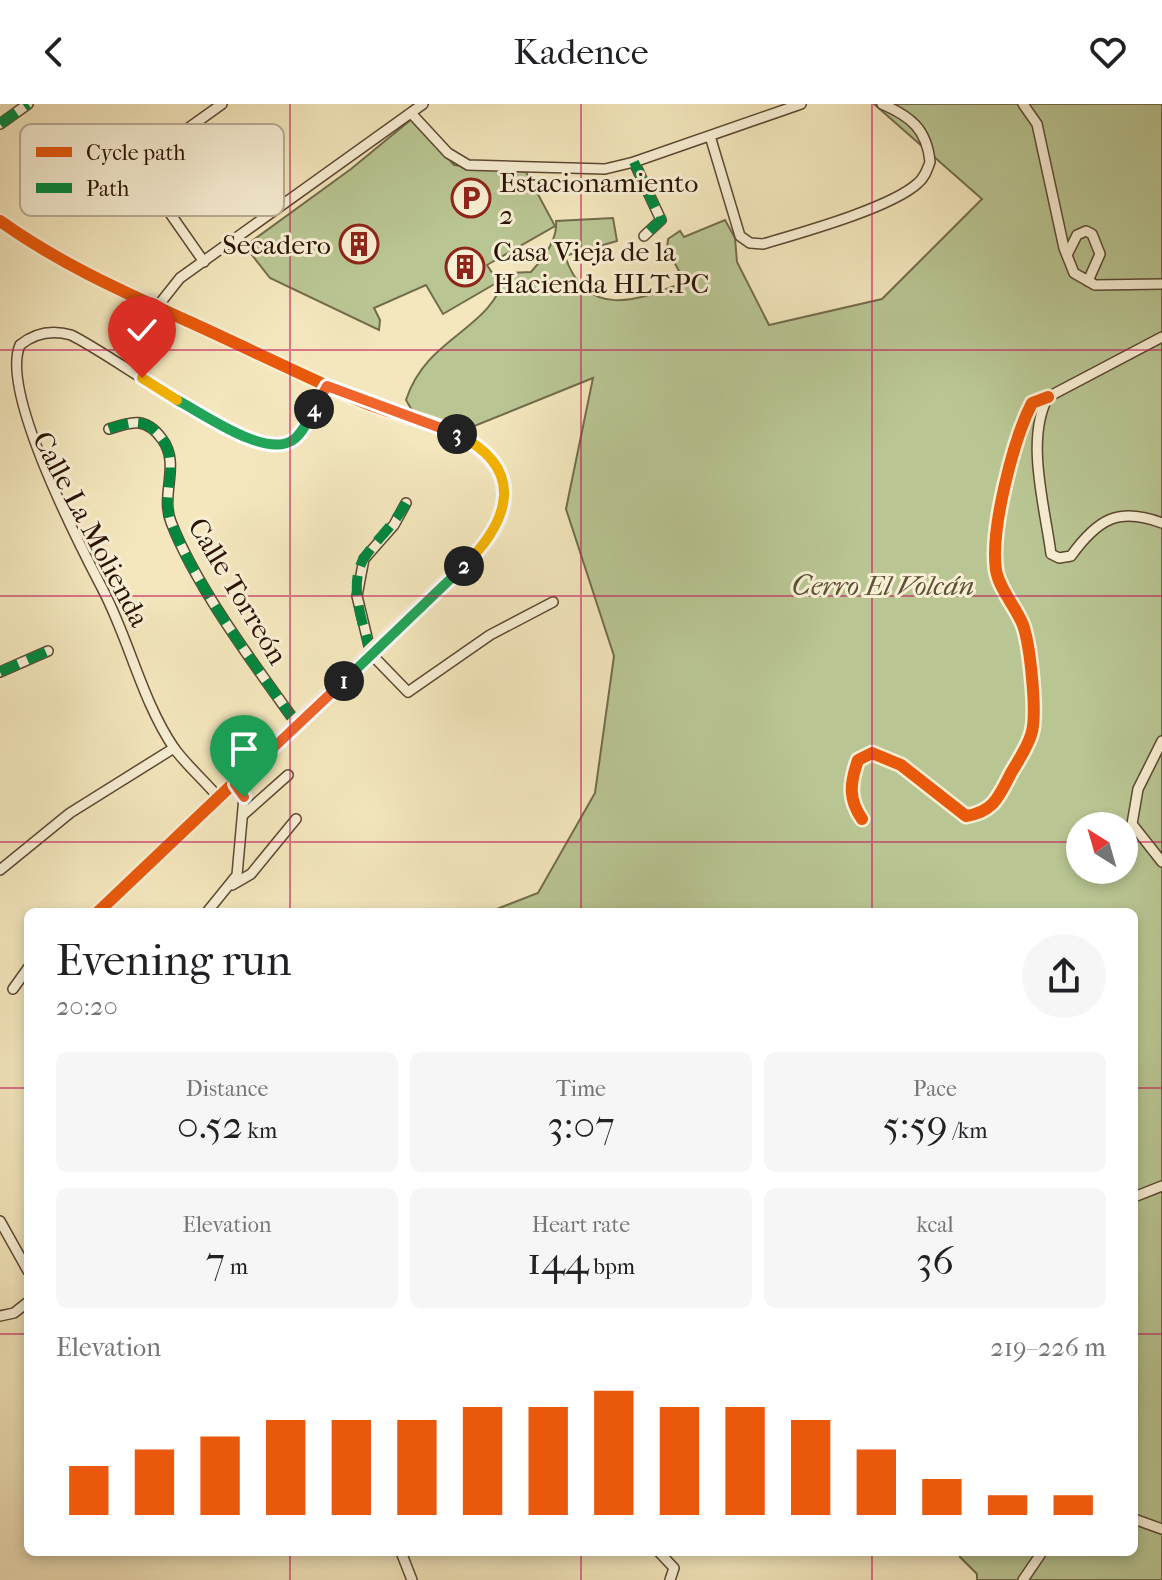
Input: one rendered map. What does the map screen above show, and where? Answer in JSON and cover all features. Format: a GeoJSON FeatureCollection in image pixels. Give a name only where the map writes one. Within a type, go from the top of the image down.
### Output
{"type":"FeatureCollection","features":[{"type":"Feature","properties":{"kind":"street"},"geometry":{"type":"LineString","coordinates":[[0,124],[28,104]]}},
{"type":"Feature","properties":{"kind":"street"},"geometry":{"type":"LineString","coordinates":[[194,124],[222,104]]}},
{"type":"Feature","properties":{"kind":"street"},"geometry":{"type":"LineString","coordinates":[[284,204],[423,104]]}},
{"type":"Feature","properties":{"kind":"street"},"geometry":{"type":"LineString","coordinates":[[411,113],[448,153],[468,165],[587,169],[634,162],[801,104]]}},
{"type":"Feature","properties":{"kind":"street"},"geometry":{"type":"LineString","coordinates":[[710,136],[740,236],[750,243],[763,244],[881,203],[919,183],[930,162],[925,137],[911,118],[882,104]]}},
{"type":"Feature","properties":{"kind":"street"},"geometry":{"type":"LineString","coordinates":[[1023,104],[1037,124],[1067,255],[1074,273],[1095,285],[1162,284]]}},
{"type":"Feature","properties":{"kind":"street"},"geometry":{"type":"LineString","coordinates":[[634,162],[661,220],[644,236]]}},
{"type":"Feature","properties":{"kind":"street"},"geometry":{"type":"LineString","coordinates":[[172,216],[204,262]]}},
{"type":"Feature","properties":{"kind":"street"},"geometry":{"type":"LineString","coordinates":[[157,307],[180,278],[268,216]]}},
{"type":"Feature","properties":{"kind":"street"},"geometry":{"type":"LineString","coordinates":[[0,221],[90,276],[368,404],[436,424],[468,440],[494,464],[504,488],[503,511],[491,537],[102,908]]}},
{"type":"Feature","properties":{"kind":"street"},"geometry":{"type":"LineString","coordinates":[[1067,255],[1069,243],[1077,235],[1086,231],[1092,234],[1100,254],[1088,281]]}},
{"type":"Feature","properties":{"kind":"street"},"geometry":{"type":"LineString","coordinates":[[6,365],[17,347],[36,335],[59,332],[71,335],[177,400],[267,446],[290,442],[300,434],[327,386]]}},
{"type":"Feature","properties":{"kind":"street"},"geometry":{"type":"LineString","coordinates":[[862,819],[852,804],[851,779],[858,760],[872,753],[901,765],[966,816],[993,808],[1033,733],[1031,661],[1023,626],[996,571],[1003,489],[1019,443],[1021,425],[1032,403],[1162,337]]}},
{"type":"Feature","properties":{"kind":"street"},"geometry":{"type":"LineString","coordinates":[[1147,347],[1162,347]]}},
{"type":"Feature","properties":{"kind":"street"},"geometry":{"type":"LineString","coordinates":[[1048,397],[1040,412],[1035,433],[1051,554],[1059,558],[1071,556],[1083,539],[1109,518],[1139,514],[1162,523]]}},
{"type":"Feature","properties":{"kind":"street","name":"Calle Torreón"},"geometry":{"type":"LineString","coordinates":[[109,429],[132,421],[144,422],[162,438],[170,459],[167,505],[177,535],[263,677],[297,724]]}},
{"type":"Feature","properties":{"kind":"street","name":"Calle La Molienda"},"geometry":{"type":"LineString","coordinates":[[37,477],[104,590],[174,748],[219,798]]}},
{"type":"Feature","properties":{"kind":"street"},"geometry":{"type":"LineString","coordinates":[[406,503],[394,525],[364,559],[357,596],[371,654],[408,692],[490,635],[553,602]]}},
{"type":"Feature","properties":{"kind":"street"},"geometry":{"type":"LineString","coordinates":[[0,672],[48,651]]}},
{"type":"Feature","properties":{"kind":"street"},"geometry":{"type":"LineString","coordinates":[[1162,741],[1138,789],[1132,824],[1162,862]]}},
{"type":"Feature","properties":{"kind":"street"},"geometry":{"type":"LineString","coordinates":[[0,870],[70,813],[174,748]]}},
{"type":"Feature","properties":{"kind":"street"},"geometry":{"type":"LineString","coordinates":[[243,815],[288,775]]}},
{"type":"Feature","properties":{"kind":"street"},"geometry":{"type":"LineString","coordinates":[[211,908],[237,875],[244,797],[235,784]]}},
{"type":"Feature","properties":{"kind":"street"},"geometry":{"type":"LineString","coordinates":[[230,886],[251,874],[296,819]]}},
{"type":"Feature","properties":{"kind":"street"},"geometry":{"type":"LineString","coordinates":[[13,989],[24,974]]}},
{"type":"Feature","properties":{"kind":"street"},"geometry":{"type":"LineString","coordinates":[[1138,1195],[1162,1186]]}},
{"type":"Feature","properties":{"kind":"street"},"geometry":{"type":"LineString","coordinates":[[0,1221],[24,1264]]}},
{"type":"Feature","properties":{"kind":"street"},"geometry":{"type":"LineString","coordinates":[[0,1316],[14,1313],[24,1305]]}},
{"type":"Feature","properties":{"kind":"street"},"geometry":{"type":"LineString","coordinates":[[1138,1520],[1162,1529]]}},
{"type":"Feature","properties":{"kind":"street"},"geometry":{"type":"LineString","coordinates":[[403,1556],[412,1580]]}},
{"type":"Feature","properties":{"kind":"street"},"geometry":{"type":"LineString","coordinates":[[663,1556],[674,1568],[670,1580]]}},
{"type":"Feature","properties":{"kind":"street"},"geometry":{"type":"LineString","coordinates":[[1023,1580],[1039,1556]]}},
{"type":"Feature","properties":{"kind":"green space","name":"Cerro El Volcán"},"geometry":{"type":"Polygon","coordinates":[[[874,104],[1162,104],[1162,1580],[977,1580],[977,1574],[960,1557],[1138,1556],[1138,908],[499,908],[538,893],[595,793],[614,656],[566,509],[593,378],[467,429],[413,412],[406,400],[416,378],[428,361],[487,309],[506,273],[531,272],[536,267],[552,242],[556,221],[613,218],[617,241],[565,256],[574,276],[586,290],[615,300],[649,295],[685,282],[667,249],[668,239],[680,231],[684,237],[725,220],[735,238],[737,262],[769,325],[882,299],[982,199],[874,104]]]}},
{"type":"Feature","properties":{"kind":"green space"},"geometry":{"type":"Polygon","coordinates":[[[413,118],[454,165],[526,172],[555,226],[487,265],[498,282],[443,314],[426,285],[374,308],[380,320],[379,330],[270,278],[245,246],[351,169],[413,118]]]}},
{"type":"Feature","properties":{"kind":"marked path"},"geometry":{"type":"LineString","coordinates":[[0,124],[28,104]]}},
{"type":"Feature","properties":{"kind":"marked path"},"geometry":{"type":"LineString","coordinates":[[634,162],[661,220],[644,236]]}},
{"type":"Feature","properties":{"kind":"marked path"},"geometry":{"type":"LineString","coordinates":[[109,429],[125,424],[144,424],[162,439],[170,459],[168,512],[182,547],[228,626],[297,724]]}},
{"type":"Feature","properties":{"kind":"marked path"},"geometry":{"type":"LineString","coordinates":[[371,654],[357,594],[359,571],[363,560],[406,503]]}},
{"type":"Feature","properties":{"kind":"marked path"},"geometry":{"type":"LineString","coordinates":[[0,672],[48,651]]}},
{"type":"Feature","properties":{"kind":"cycle path"},"geometry":{"type":"LineString","coordinates":[[0,221],[70,264],[143,300],[363,402],[449,430],[479,449],[492,462],[503,484],[500,519],[480,549],[102,908]]}},
{"type":"Feature","properties":{"kind":"cycle path"},"geometry":{"type":"LineString","coordinates":[[862,819],[852,798],[853,776],[858,760],[872,753],[901,765],[966,816],[983,811],[994,802],[1027,745],[1034,713],[1028,648],[1023,625],[998,577],[995,552],[1000,508],[1018,438],[1032,403],[1048,397]]}},
{"type":"Feature","properties":{"kind":"place","name":"Estacionamiento 2"},"geometry":{"type":"Point","coordinates":[471,198]}},
{"type":"Feature","properties":{"kind":"place","name":"Secadero"},"geometry":{"type":"Point","coordinates":[359,244]}},
{"type":"Feature","properties":{"kind":"place","name":"Casa Vieja de la Hacienda HLT.PC"},"geometry":{"type":"Point","coordinates":[465,267]}},
{"type":"Feature","properties":{"kind":"route"},"geometry":{"type":"LineString","coordinates":[[142,378],[177,400],[267,446],[290,442],[300,434],[327,386],[368,404],[436,424],[468,440],[494,464],[504,488],[503,511],[491,537],[235,784],[244,797]]}}]}
